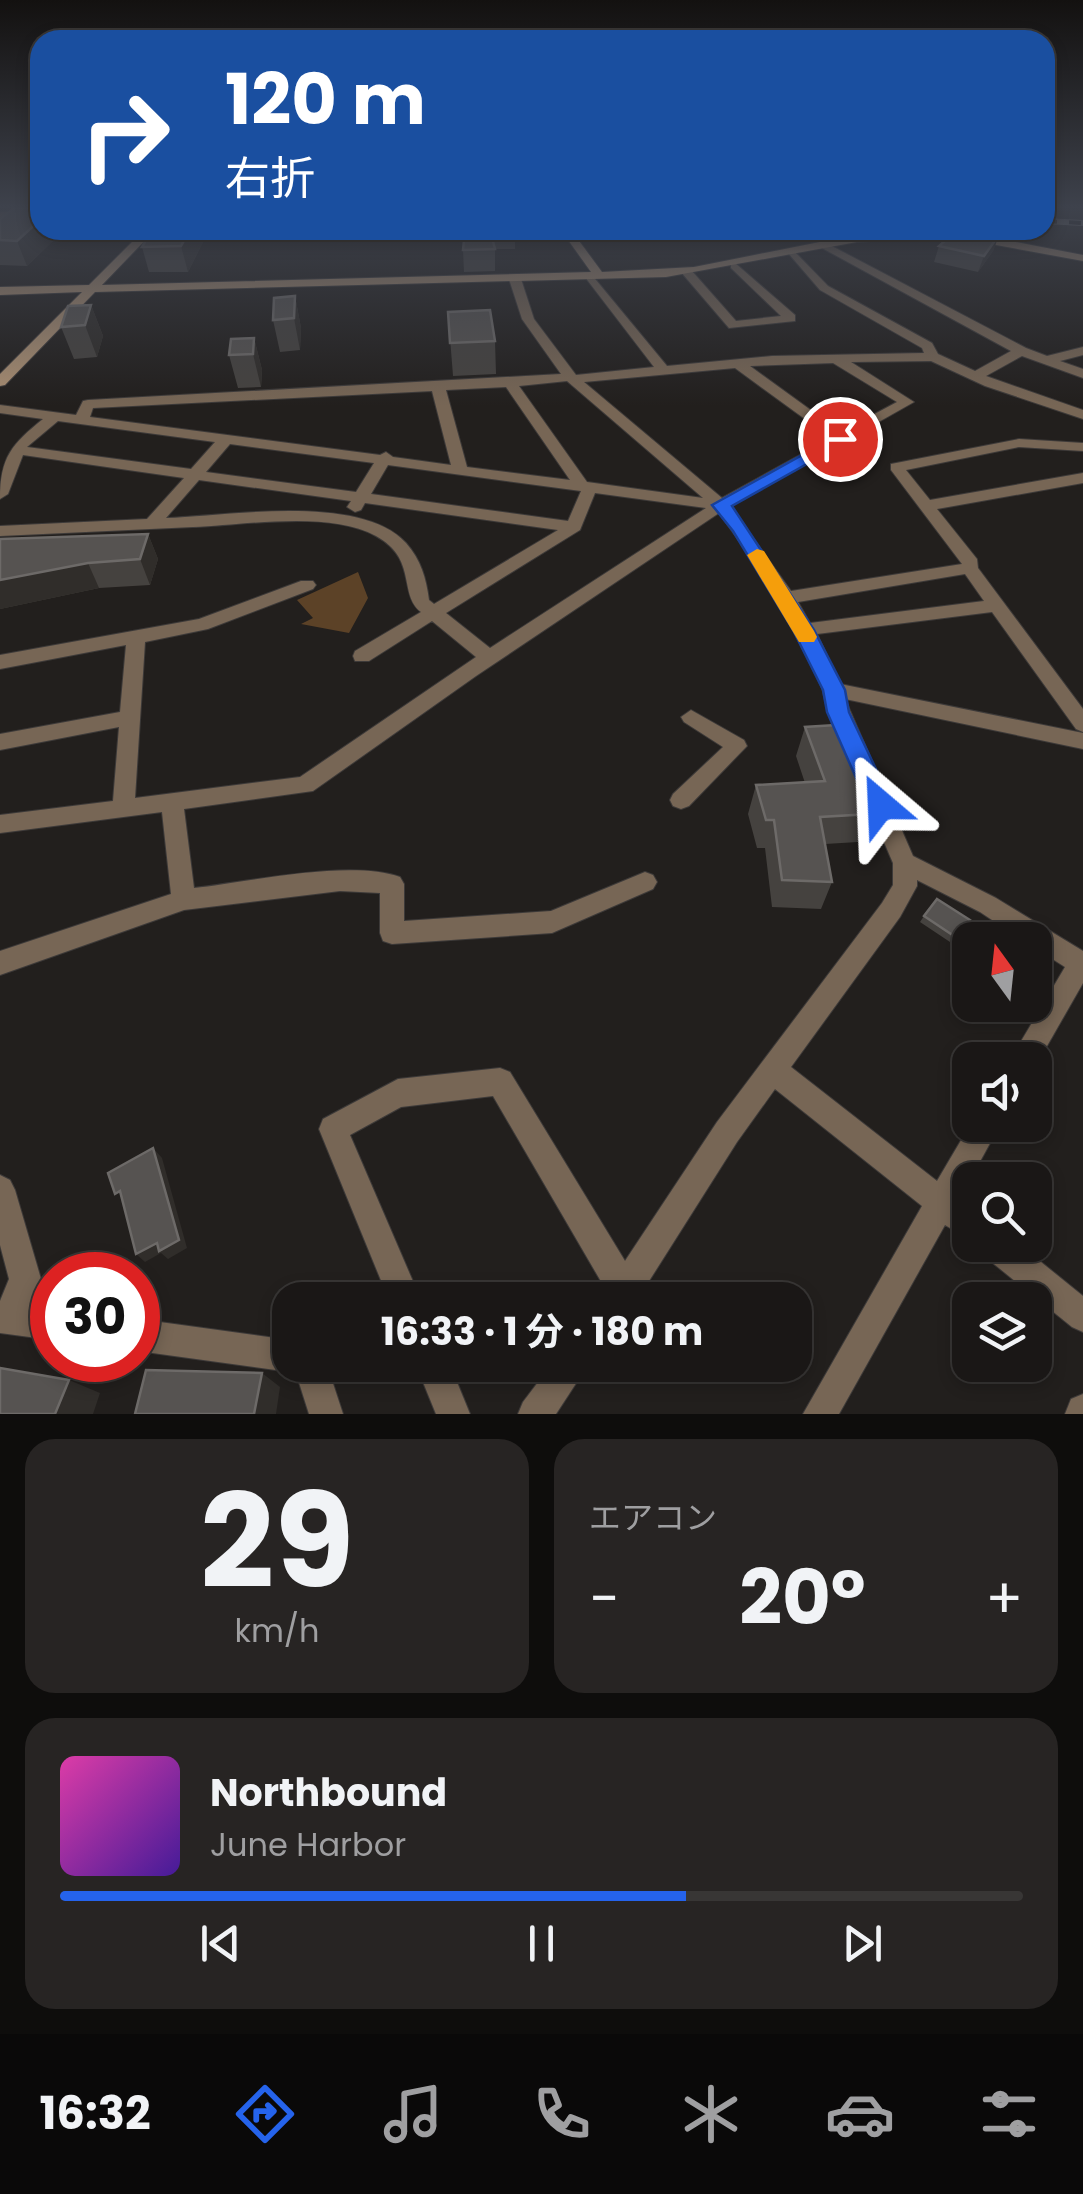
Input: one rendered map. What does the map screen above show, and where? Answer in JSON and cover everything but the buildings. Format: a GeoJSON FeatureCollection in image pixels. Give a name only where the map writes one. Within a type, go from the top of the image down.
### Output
{"type":"FeatureCollection","features":[{"type":"Feature","properties":{"kind":"street"},"geometry":{"type":"LineString","coordinates":[[0,382],[108,274]]}},
{"type":"Feature","properties":{"kind":"street"},"geometry":{"type":"LineString","coordinates":[[593,274],[663,370]]}},
{"type":"Feature","properties":{"kind":"street"},"geometry":{"type":"LineString","coordinates":[[0,291],[650,274]]}},
{"type":"Feature","properties":{"kind":"street"},"geometry":{"type":"LineString","coordinates":[[689,274],[733,325],[791,318],[744,274]]}},
{"type":"Feature","properties":{"kind":"street"},"geometry":{"type":"LineString","coordinates":[[812,274],[824,288],[927,346],[933,357]]}},
{"type":"Feature","properties":{"kind":"street"},"geometry":{"type":"LineString","coordinates":[[878,274],[1021,351],[1083,374]]}},
{"type":"Feature","properties":{"kind":"street"},"geometry":{"type":"LineString","coordinates":[[515,279],[528,319],[573,378],[722,505],[784,598],[834,690],[844,728],[905,863],[905,886],[890,910],[727,1132],[630,1282]]}},
{"type":"Feature","properties":{"kind":"street"},"geometry":{"type":"LineString","coordinates":[[976,376],[1021,351]]}},
{"type":"Feature","properties":{"kind":"street"},"geometry":{"type":"LineString","coordinates":[[1047,360],[1083,351]]}},
{"type":"Feature","properties":{"kind":"street"},"geometry":{"type":"LineString","coordinates":[[81,420],[88,404],[510,383],[736,362],[933,357],[1083,415]]}},
{"type":"Feature","properties":{"kind":"street"},"geometry":{"type":"LineString","coordinates":[[0,824],[306,785],[722,505],[907,402],[836,359]]}},
{"type":"Feature","properties":{"kind":"street"},"geometry":{"type":"LineString","coordinates":[[736,362],[840,439]]}},
{"type":"Feature","properties":{"kind":"street"},"geometry":{"type":"LineString","coordinates":[[510,383],[586,486]]}},
{"type":"Feature","properties":{"kind":"street"},"geometry":{"type":"LineString","coordinates":[[438,387],[460,468]]}},
{"type":"Feature","properties":{"kind":"street"},"geometry":{"type":"LineString","coordinates":[[0,409],[722,505]]}},
{"type":"Feature","properties":{"kind":"street"},"geometry":{"type":"LineString","coordinates":[[0,494],[17,450],[56,416]]}},
{"type":"Feature","properties":{"kind":"street"},"geometry":{"type":"LineString","coordinates":[[152,524],[227,438]]}},
{"type":"Feature","properties":{"kind":"street"},"geometry":{"type":"LineString","coordinates":[[1083,446],[1019,444],[896,467],[971,564],[969,568],[995,606],[1083,724]]}},
{"type":"Feature","properties":{"kind":"street"},"geometry":{"type":"LineString","coordinates":[[17,450],[574,527]]}},
{"type":"Feature","properties":{"kind":"street"},"geometry":{"type":"LineString","coordinates":[[348,518],[386,458]]}},
{"type":"Feature","properties":{"kind":"street"},"geometry":{"type":"LineString","coordinates":[[926,506],[1083,478]]}},
{"type":"Feature","properties":{"kind":"street"},"geometry":{"type":"LineString","coordinates":[[362,656],[574,527],[586,486]]}},
{"type":"Feature","properties":{"kind":"street"},"geometry":{"type":"LineString","coordinates":[[0,531],[348,518],[384,532],[398,543],[414,564],[420,602],[490,658]]}},
{"type":"Feature","properties":{"kind":"street"},"geometry":{"type":"LineString","coordinates":[[784,598],[969,568]]}},
{"type":"Feature","properties":{"kind":"street"},"geometry":{"type":"LineString","coordinates":[[0,662],[202,625],[307,584]]}},
{"type":"Feature","properties":{"kind":"street"},"geometry":{"type":"LineString","coordinates":[[803,630],[995,606]]}},
{"type":"Feature","properties":{"kind":"street"},"geometry":{"type":"LineString","coordinates":[[123,808],[136,637]]}},
{"type":"Feature","properties":{"kind":"street"},"geometry":{"type":"LineString","coordinates":[[834,690],[1083,741]]}},
{"type":"Feature","properties":{"kind":"street"},"geometry":{"type":"LineString","coordinates":[[0,742],[132,717]]}},
{"type":"Feature","properties":{"kind":"street"},"geometry":{"type":"LineString","coordinates":[[681,800],[738,746],[691,718]]}},
{"type":"Feature","properties":{"kind":"street"},"geometry":{"type":"LineString","coordinates":[[172,803],[184,900]]}},
{"type":"Feature","properties":{"kind":"street"},"geometry":{"type":"LineString","coordinates":[[905,863],[988,905],[1082,964],[1035,1042]]}},
{"type":"Feature","properties":{"kind":"street"},"geometry":{"type":"LineString","coordinates":[[0,963],[184,900],[340,881],[392,884],[392,933],[552,922],[645,882]]}},
{"type":"Feature","properties":{"kind":"street"},"geometry":{"type":"LineString","coordinates":[[774,1070],[952,1210]]}},
{"type":"Feature","properties":{"kind":"street"},"geometry":{"type":"LineString","coordinates":[[398,1282],[333,1129],[398,1093],[500,1082],[615,1282]]}},
{"type":"Feature","properties":{"kind":"street"},"geometry":{"type":"LineString","coordinates":[[820,1414],[976,1142]]}},
{"type":"Feature","properties":{"kind":"street"},"geometry":{"type":"LineString","coordinates":[[0,1190],[26,1279],[6,1318]]}},
{"type":"Feature","properties":{"kind":"street"},"geometry":{"type":"LineString","coordinates":[[1016,1262],[1083,1316]]}},
{"type":"Feature","properties":{"kind":"street"},"geometry":{"type":"LineString","coordinates":[[160,1338],[272,1354]]}},
{"type":"Feature","properties":{"kind":"street"},"geometry":{"type":"LineString","coordinates":[[316,1382],[326,1414]]}},
{"type":"Feature","properties":{"kind":"street"},"geometry":{"type":"LineString","coordinates":[[440,1382],[454,1414]]}},
{"type":"Feature","properties":{"kind":"street"},"geometry":{"type":"LineString","coordinates":[[535,1414],[559,1382]]}},
{"type":"Feature","properties":{"kind":"shaded area"},"geometry":{"type":"Polygon","coordinates":[[[358,572],[368,598],[349,633],[301,624],[313,618],[297,600],[358,572]]]}},
{"type":"Feature","properties":{"kind":"slow traffic"},"geometry":{"type":"LineString","coordinates":[[757,555],[806,637]]}},
{"type":"Feature","properties":{"kind":"route"},"geometry":{"type":"LineString","coordinates":[[840,439],[722,505],[803,630],[834,690],[851,744],[881,805]]}}]}
